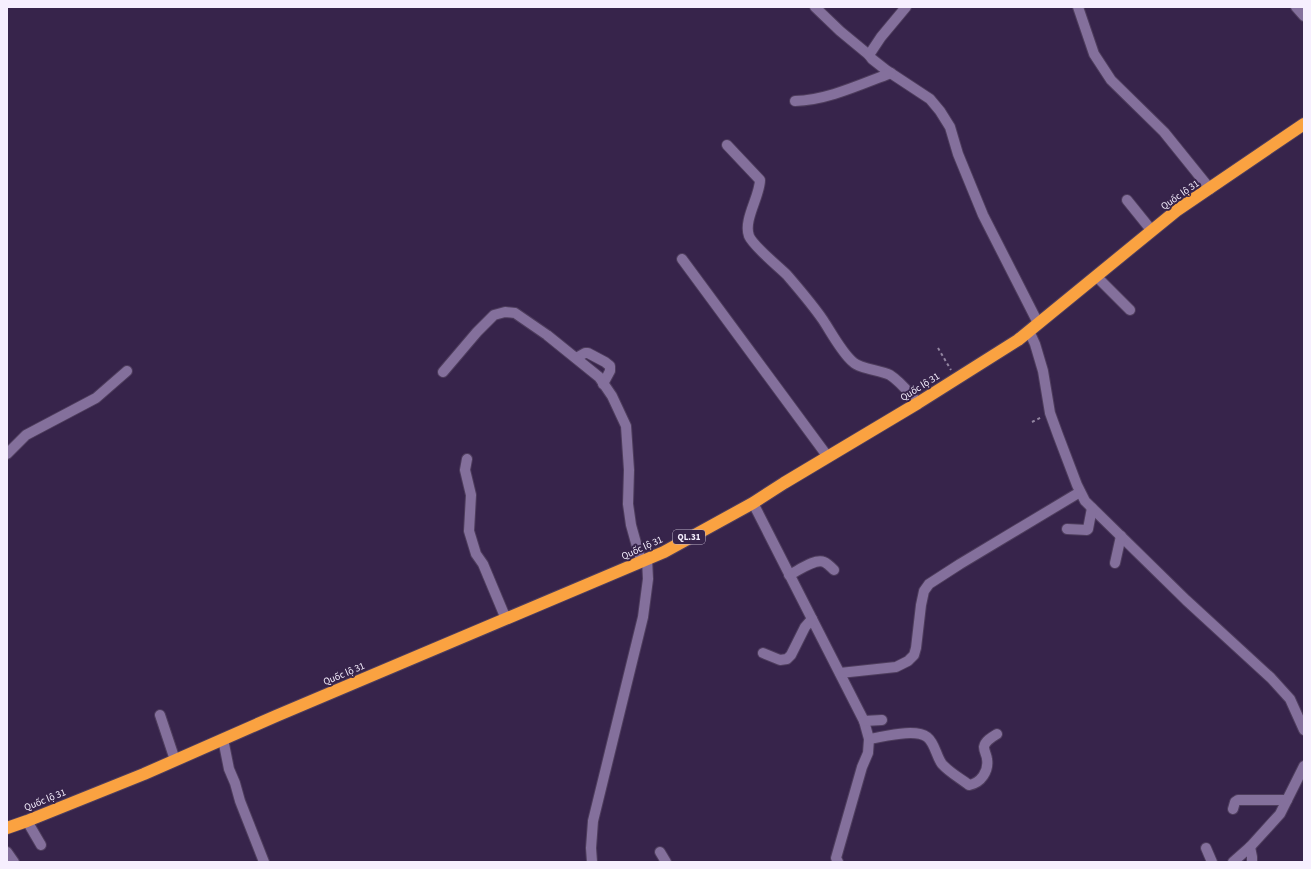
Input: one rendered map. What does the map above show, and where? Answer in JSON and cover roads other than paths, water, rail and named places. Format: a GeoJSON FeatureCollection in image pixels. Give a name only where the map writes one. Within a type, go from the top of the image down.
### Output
{"type":"FeatureCollection","features":[{"type":"Feature","properties":{"kind":"highway","name":"Quốc lộ 31"},"geometry":{"type":"LineString","coordinates":[[7,828],[174,760],[664,552],[753,503],[918,403],[1018,340],[1176,212],[1304,124]]}},
{"type":"Feature","properties":{"kind":"street"},"geometry":{"type":"LineString","coordinates":[[815,7],[840,31],[870,55],[872,59],[930,99],[940,111],[950,127],[958,154],[983,215],[1038,323]]}},
{"type":"Feature","properties":{"kind":"street"},"geometry":{"type":"LineString","coordinates":[[870,55],[881,37],[906,7]]}},
{"type":"Feature","properties":{"kind":"street"},"geometry":{"type":"LineString","coordinates":[[1078,7],[1094,54],[1111,80],[1164,132],[1210,189]]}},
{"type":"Feature","properties":{"kind":"street"},"geometry":{"type":"LineString","coordinates":[[1296,7],[1304,16]]}},
{"type":"Feature","properties":{"kind":"street"},"geometry":{"type":"LineString","coordinates":[[795,101],[804,101],[833,94],[891,73]]}},
{"type":"Feature","properties":{"kind":"street"},"geometry":{"type":"LineString","coordinates":[[728,145],[760,180],[760,185],[751,212],[748,227],[749,235],[754,242],[786,274],[810,302],[853,363],[889,375],[899,381],[918,403]]}},
{"type":"Feature","properties":{"kind":"street"},"geometry":{"type":"LineString","coordinates":[[1127,200],[1152,231]]}},
{"type":"Feature","properties":{"kind":"street"},"geometry":{"type":"LineString","coordinates":[[682,258],[828,457]]}},
{"type":"Feature","properties":{"kind":"street"},"geometry":{"type":"LineString","coordinates":[[1096,277],[1130,310]]}},
{"type":"Feature","properties":{"kind":"street"},"geometry":{"type":"LineString","coordinates":[[443,372],[477,332],[494,315],[505,312],[515,313],[547,334],[599,377],[612,396],[626,426],[629,470],[628,504],[631,525],[644,560],[648,579],[643,617],[593,821],[591,848],[592,862]]}},
{"type":"Feature","properties":{"kind":"street"},"geometry":{"type":"LineString","coordinates":[[1029,331],[1035,344],[1043,371],[1050,413],[1080,492],[1086,501],[1186,600],[1271,678],[1290,699],[1304,730]]}},
{"type":"Feature","properties":{"kind":"street"},"geometry":{"type":"LineString","coordinates":[[576,358],[588,353],[610,366],[610,371],[604,384]]}},
{"type":"Feature","properties":{"kind":"street"},"geometry":{"type":"LineString","coordinates":[[7,454],[26,435],[96,398],[127,371]]}},
{"type":"Feature","properties":{"kind":"street"},"geometry":{"type":"LineString","coordinates":[[467,459],[465,470],[471,495],[469,532],[476,554],[483,564],[506,619]]}},
{"type":"Feature","properties":{"kind":"street"},"geometry":{"type":"LineString","coordinates":[[840,673],[896,667],[908,661],[914,655],[916,648],[921,605],[924,591],[929,584],[1080,492]]}},
{"type":"Feature","properties":{"kind":"street"},"geometry":{"type":"LineString","coordinates":[[753,503],[864,721],[869,739],[868,753],[862,767],[844,826],[836,861]]}},
{"type":"Feature","properties":{"kind":"street"},"geometry":{"type":"LineString","coordinates":[[1067,529],[1087,530],[1092,508]]}},
{"type":"Feature","properties":{"kind":"street"},"geometry":{"type":"LineString","coordinates":[[1115,563],[1121,536]]}},
{"type":"Feature","properties":{"kind":"street"},"geometry":{"type":"LineString","coordinates":[[789,575],[811,563],[818,561],[824,562],[834,570]]}},
{"type":"Feature","properties":{"kind":"street"},"geometry":{"type":"LineString","coordinates":[[763,653],[780,660],[787,659],[791,655],[805,627],[812,619]]}},
{"type":"Feature","properties":{"kind":"street"},"geometry":{"type":"LineString","coordinates":[[160,715],[174,760]]}},
{"type":"Feature","properties":{"kind":"street"},"geometry":{"type":"LineString","coordinates":[[864,721],[882,720]]}},
{"type":"Feature","properties":{"kind":"street"},"geometry":{"type":"LineString","coordinates":[[869,739],[905,734],[921,734],[932,742],[942,763],[950,772],[969,785],[975,784],[979,781],[987,769],[988,762],[984,748],[987,741],[997,734]]}},
{"type":"Feature","properties":{"kind":"street"},"geometry":{"type":"LineString","coordinates":[[223,739],[229,769],[264,862]]}},
{"type":"Feature","properties":{"kind":"street"},"geometry":{"type":"LineString","coordinates":[[1233,862],[1250,847],[1280,814],[1304,766]]}},
{"type":"Feature","properties":{"kind":"street"},"geometry":{"type":"LineString","coordinates":[[1233,809],[1235,802],[1238,800],[1287,800]]}},
{"type":"Feature","properties":{"kind":"street"},"geometry":{"type":"LineString","coordinates":[[27,821],[41,845]]}},
{"type":"Feature","properties":{"kind":"street"},"geometry":{"type":"LineString","coordinates":[[1250,847],[1252,862]]}},
{"type":"Feature","properties":{"kind":"street"},"geometry":{"type":"LineString","coordinates":[[1206,848],[1212,862]]}},
{"type":"Feature","properties":{"kind":"street"},"geometry":{"type":"LineString","coordinates":[[7,852],[14,862]]}},
{"type":"Feature","properties":{"kind":"street"},"geometry":{"type":"LineString","coordinates":[[660,852],[666,862]]}}]}
